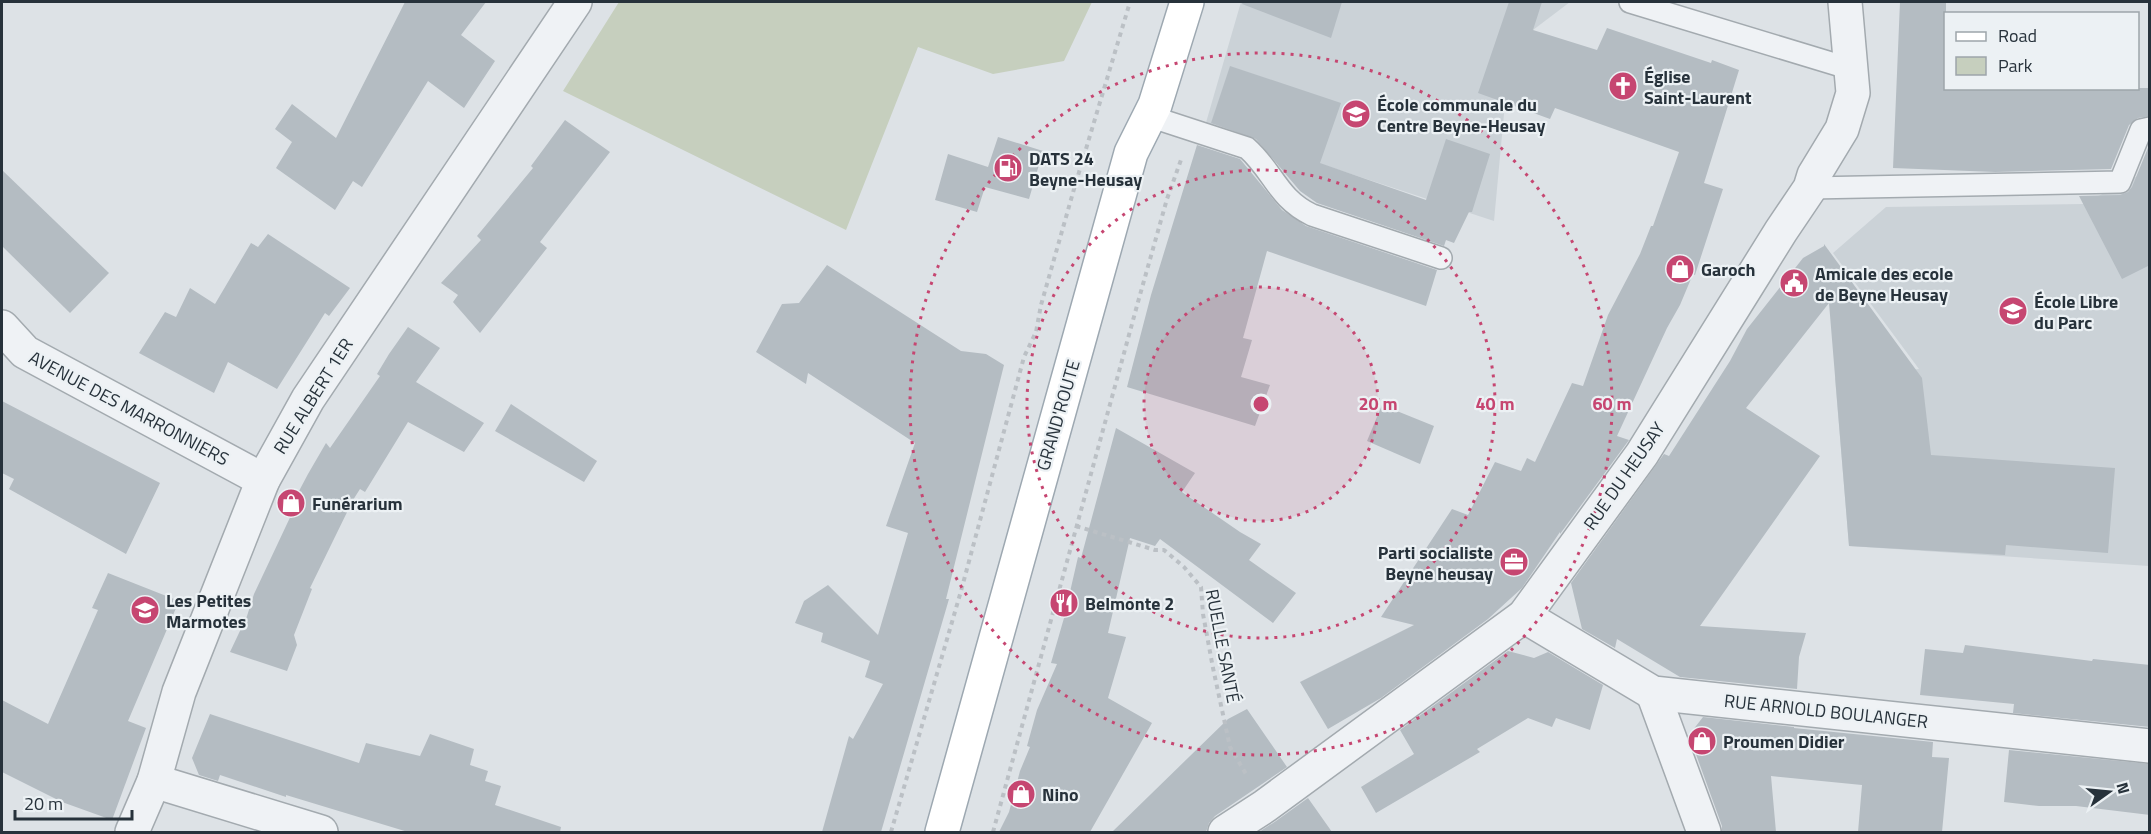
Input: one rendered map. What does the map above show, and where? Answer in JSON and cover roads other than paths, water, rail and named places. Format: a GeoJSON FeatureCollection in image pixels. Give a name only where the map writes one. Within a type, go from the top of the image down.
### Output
{"type":"FeatureCollection","features":[{"type":"Feature","properties":{"kind":"main road","name":"GRAND'ROUTE"},"geometry":{"type":"LineString","coordinates":[[942,832],[1131,153],[1155,105],[1187,2]]}},
{"type":"Feature","properties":{"kind":"street","name":"RUE ALBERT 1ER"},"geometry":{"type":"LineString","coordinates":[[132,832],[154,781],[179,692],[263,480],[308,399],[575,2]]}},
{"type":"Feature","properties":{"kind":"street","name":"RUE DU HEUSAY"},"geometry":{"type":"LineString","coordinates":[[1226,832],[1265,806],[1524,615],[1642,454],[1810,188],[1814,175],[1842,129],[1853,93],[1845,2]]}},
{"type":"Feature","properties":{"kind":"street","name":"AVENUE DES MARRONNIERS"},"geometry":{"type":"LineString","coordinates":[[2,327],[25,352],[263,480]]}},
{"type":"Feature","properties":{"kind":"street","name":"RUE ARNOLD BOULANGER"},"geometry":{"type":"LineString","coordinates":[[1524,615],[1653,693],[2150,746]]}},
{"type":"Feature","properties":{"kind":"street"},"geometry":{"type":"LineString","coordinates":[[1653,693],[1704,832]]}},
{"type":"Feature","properties":{"kind":"street"},"geometry":{"type":"LineString","coordinates":[[154,781],[321,832]]}},
{"type":"Feature","properties":{"kind":"lane"},"geometry":{"type":"LineString","coordinates":[[1630,2],[1851,69]]}},
{"type":"Feature","properties":{"kind":"lane"},"geometry":{"type":"LineString","coordinates":[[1149,116],[1247,148],[1260,159],[1282,194],[1297,208],[1441,258]]}},
{"type":"Feature","properties":{"kind":"lane"},"geometry":{"type":"LineString","coordinates":[[1810,188],[2120,183],[2141,130],[2150,128]]}},
{"type":"Feature","properties":{"kind":"place","name":"Église Saint-Laurent"},"geometry":{"type":"Point","coordinates":[1623,86]}},
{"type":"Feature","properties":{"kind":"place","name":"École communale du Centre Beyne-Heusay"},"geometry":{"type":"Point","coordinates":[1356,114]}},
{"type":"Feature","properties":{"kind":"place","name":"DATS 24 Beyne-Heusay"},"geometry":{"type":"Point","coordinates":[1008,168]}},
{"type":"Feature","properties":{"kind":"place","name":"Garoch"},"geometry":{"type":"Point","coordinates":[1680,269]}},
{"type":"Feature","properties":{"kind":"place","name":"Amicale des ecole de Beyne Heusay"},"geometry":{"type":"Point","coordinates":[1794,283]}},
{"type":"Feature","properties":{"kind":"place","name":"École Libre du Parc"},"geometry":{"type":"Point","coordinates":[2013,311]}},
{"type":"Feature","properties":{"kind":"place","name":"Funérarium"},"geometry":{"type":"Point","coordinates":[291,503]}},
{"type":"Feature","properties":{"kind":"place","name":"Parti socialiste Beyne heusay"},"geometry":{"type":"Point","coordinates":[1514,562]}},
{"type":"Feature","properties":{"kind":"place","name":"Belmonte 2"},"geometry":{"type":"Point","coordinates":[1064,603]}},
{"type":"Feature","properties":{"kind":"place","name":"Les Petites Marmotes"},"geometry":{"type":"Point","coordinates":[145,610]}},
{"type":"Feature","properties":{"kind":"place","name":"Proumen Didier"},"geometry":{"type":"Point","coordinates":[1702,741]}},
{"type":"Feature","properties":{"kind":"place","name":"Nino"},"geometry":{"type":"Point","coordinates":[1021,794]}}]}
